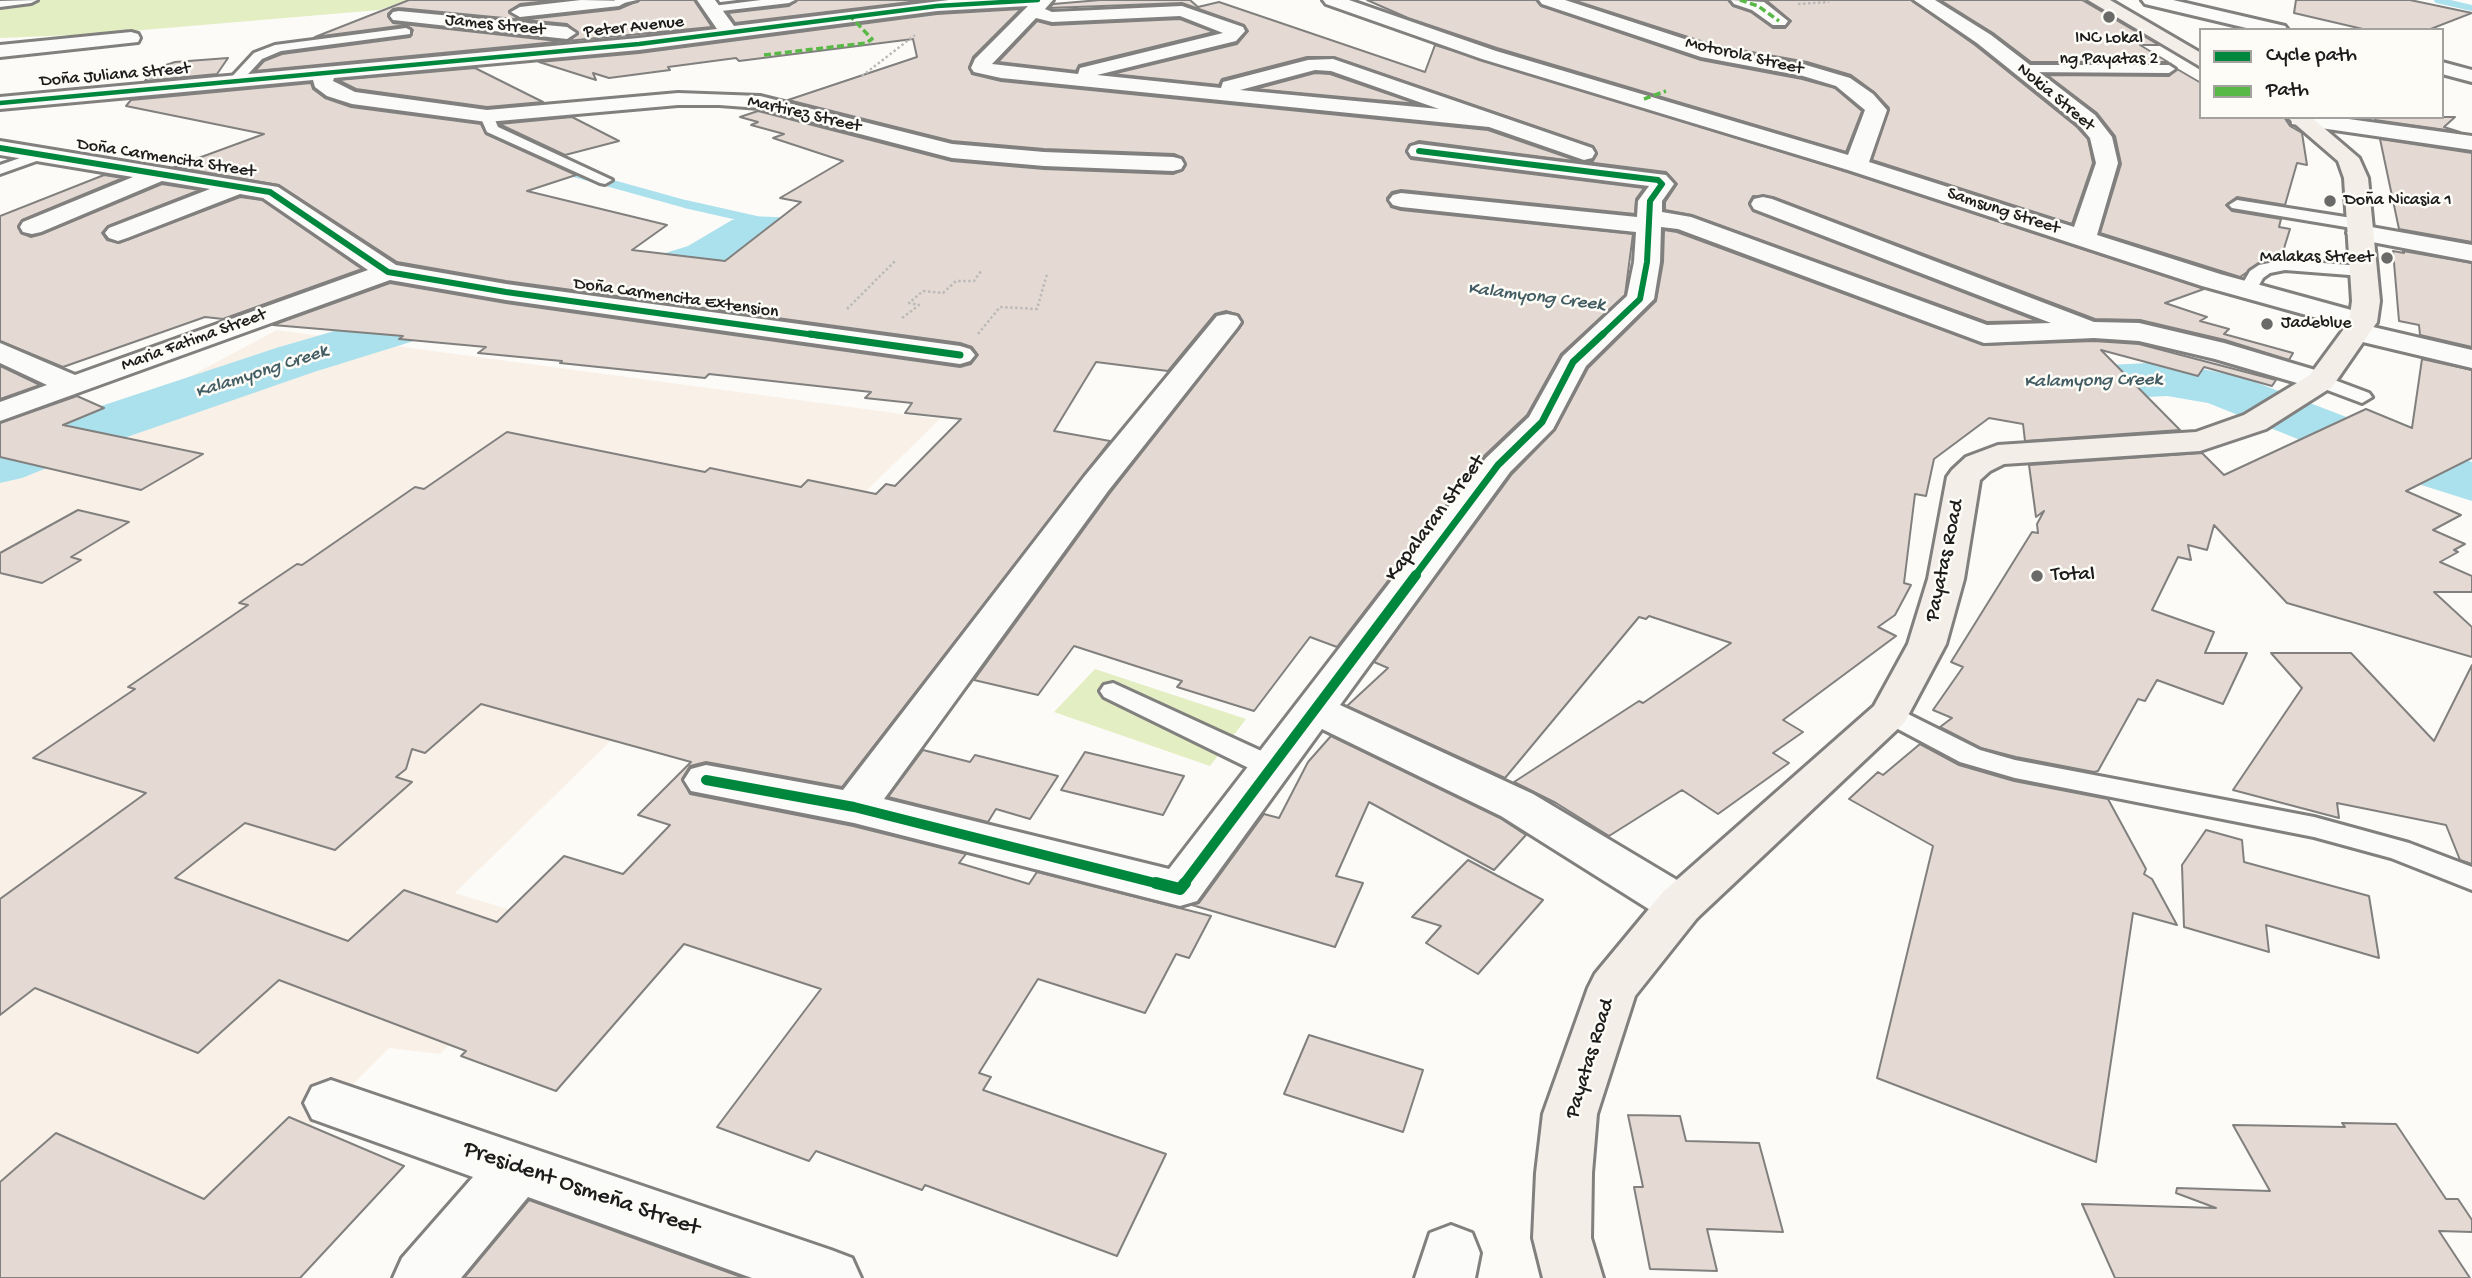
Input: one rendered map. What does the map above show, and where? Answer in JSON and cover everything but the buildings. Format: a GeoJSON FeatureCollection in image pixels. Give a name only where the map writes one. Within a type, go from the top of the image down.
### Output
{"type":"FeatureCollection","features":[{"type":"Feature","properties":{"kind":"main road"},"geometry":{"type":"LineString","coordinates":[[2097,0],[2199,60]]}},
{"type":"Feature","properties":{"kind":"main road"},"geometry":{"type":"LineString","coordinates":[[2299,119],[2348,158],[2356,178],[2366,300],[2359,327]]}},
{"type":"Feature","properties":{"kind":"main road","name":"Payatas Road"},"geometry":{"type":"LineString","coordinates":[[1573,1278],[1562,1238],[1564,1172],[1570,1114],[1613,988],[1680,905],[1889,714],[1927,644],[1946,579],[1964,477],[1978,464],[1998,455],[2200,442],[2255,422],[2310,389],[2359,327]]}},
{"type":"Feature","properties":{"kind":"street"},"geometry":{"type":"LineString","coordinates":[[437,12],[623,0],[634,32]]}},
{"type":"Feature","properties":{"kind":"street","name":"Samsung Street"},"geometry":{"type":"LineString","coordinates":[[1332,0],[1477,51],[1644,99],[2359,327],[2472,359]]}},
{"type":"Feature","properties":{"kind":"street","name":"Motorola Street"},"geometry":{"type":"LineString","coordinates":[[1548,0],[1708,53],[1806,71],[1843,82],[1866,98],[1876,110],[1856,165]]}},
{"type":"Feature","properties":{"kind":"street"},"geometry":{"type":"LineString","coordinates":[[1740,0],[1758,6],[1779,21]]}},
{"type":"Feature","properties":{"kind":"street","name":"Nokia Street"},"geometry":{"type":"LineString","coordinates":[[1923,0],[1984,38],[2087,120],[2101,137],[2107,163],[2083,238]]}},
{"type":"Feature","properties":{"kind":"street"},"geometry":{"type":"LineString","coordinates":[[2151,0],[2270,28]]}},
{"type":"Feature","properties":{"kind":"street"},"geometry":{"type":"LineString","coordinates":[[1039,3],[982,63],[981,68],[1494,121]]}},
{"type":"Feature","properties":{"kind":"street","name":"Peter Avenue"},"geometry":{"type":"LineString","coordinates":[[233,82],[326,73],[634,32],[729,33],[878,7],[1039,3],[1037,13],[1052,17],[1161,11]]}},
{"type":"Feature","properties":{"kind":"street"},"geometry":{"type":"LineString","coordinates":[[710,4],[729,33]]}},
{"type":"Feature","properties":{"kind":"street"},"geometry":{"type":"LineString","coordinates":[[997,48],[1161,11],[1188,12],[1236,32],[1229,37],[1061,78]]}},
{"type":"Feature","properties":{"kind":"street","name":"James Street"},"geometry":{"type":"LineString","coordinates":[[402,24],[437,12],[576,34],[634,32]]}},
{"type":"Feature","properties":{"kind":"street"},"geometry":{"type":"LineString","coordinates":[[767,28],[789,55]]}},
{"type":"Feature","properties":{"kind":"street"},"geometry":{"type":"LineString","coordinates":[[0,51],[131,38]]}},
{"type":"Feature","properties":{"kind":"street"},"geometry":{"type":"LineString","coordinates":[[0,66],[49,47]]}},
{"type":"Feature","properties":{"kind":"street"},"geometry":{"type":"LineString","coordinates":[[1204,93],[1315,64],[1327,64],[1584,153]]}},
{"type":"Feature","properties":{"kind":"street"},"geometry":{"type":"LineString","coordinates":[[2444,68],[2472,75]]}},
{"type":"Feature","properties":{"kind":"street","name":"Martirez Street"},"geometry":{"type":"LineString","coordinates":[[326,73],[322,83],[334,92],[352,99],[487,117],[678,99],[719,99],[760,102],[953,151],[1045,159],[1173,164]]}},
{"type":"Feature","properties":{"kind":"street","name":"Doña Juliana Street"},"geometry":{"type":"LineString","coordinates":[[0,103],[233,82]]}},
{"type":"Feature","properties":{"kind":"street"},"geometry":{"type":"LineString","coordinates":[[2305,119],[2472,143]]}},
{"type":"Feature","properties":{"kind":"street","name":"Doña Carmencita Street"},"geometry":{"type":"LineString","coordinates":[[0,148],[270,192],[388,272]]}},
{"type":"Feature","properties":{"kind":"street"},"geometry":{"type":"LineString","coordinates":[[1419,151],[1682,222],[1984,334],[2094,330],[2139,332],[2224,352],[2310,389]]}},
{"type":"Feature","properties":{"kind":"street"},"geometry":{"type":"LineString","coordinates":[[32,227],[159,174]]}},
{"type":"Feature","properties":{"kind":"street"},"geometry":{"type":"LineString","coordinates":[[118,233],[241,186]]}},
{"type":"Feature","properties":{"kind":"street"},"geometry":{"type":"LineString","coordinates":[[1571,192],[1649,215]]}},
{"type":"Feature","properties":{"kind":"street"},"geometry":{"type":"LineString","coordinates":[[1401,200],[1649,215]]}},
{"type":"Feature","properties":{"kind":"street"},"geometry":{"type":"LineString","coordinates":[[1763,204],[2094,330]]}},
{"type":"Feature","properties":{"kind":"street"},"geometry":{"type":"LineString","coordinates":[[1620,248],[1649,215]]}},
{"type":"Feature","properties":{"kind":"street","name":"Kapalaran Street"},"geometry":{"type":"LineString","coordinates":[[854,807],[1180,889],[1498,465],[1542,422],[1573,362],[1633,306],[1645,282],[1649,215]]}},
{"type":"Feature","properties":{"kind":"street"},"geometry":{"type":"LineString","coordinates":[[1440,227],[1537,238]]}},
{"type":"Feature","properties":{"kind":"street"},"geometry":{"type":"LineString","coordinates":[[2359,229],[2472,253]]}},
{"type":"Feature","properties":{"kind":"street","name":"Doña Carmencita Extension"},"geometry":{"type":"LineString","coordinates":[[388,272],[506,292],[960,355]]}},
{"type":"Feature","properties":{"kind":"street","name":"Maria Fatima Street"},"geometry":{"type":"LineString","coordinates":[[0,412],[388,272]]}},
{"type":"Feature","properties":{"kind":"street"},"geometry":{"type":"LineString","coordinates":[[706,780],[854,807],[1096,484],[1227,322]]}},
{"type":"Feature","properties":{"kind":"street"},"geometry":{"type":"LineString","coordinates":[[0,352],[72,385]]}},
{"type":"Feature","properties":{"kind":"street"},"geometry":{"type":"LineString","coordinates":[[1315,709],[1517,805],[1680,905]]}},
{"type":"Feature","properties":{"kind":"street","name":"President Osmeña Street"},"geometry":{"type":"LineString","coordinates":[[331,1103],[831,1278]]}},
{"type":"Feature","properties":{"kind":"street"},"geometry":{"type":"LineString","coordinates":[[424,1278],[518,1167]]}},
{"type":"Feature","properties":{"kind":"lane"},"geometry":{"type":"LineString","coordinates":[[0,4],[31,0]]}},
{"type":"Feature","properties":{"kind":"lane"},"geometry":{"type":"LineString","coordinates":[[710,4],[789,0]]}},
{"type":"Feature","properties":{"kind":"lane"},"geometry":{"type":"LineString","coordinates":[[377,24],[402,24]]}},
{"type":"Feature","properties":{"kind":"lane"},"geometry":{"type":"LineString","coordinates":[[233,82],[258,56],[279,48],[402,24]]}},
{"type":"Feature","properties":{"kind":"lane"},"geometry":{"type":"LineString","coordinates":[[2021,69],[2169,69]]}},
{"type":"Feature","properties":{"kind":"lane"},"geometry":{"type":"LineString","coordinates":[[487,117],[492,129],[605,180]]}},
{"type":"Feature","properties":{"kind":"lane"},"geometry":{"type":"LineString","coordinates":[[0,170],[40,155]]}},
{"type":"Feature","properties":{"kind":"lane"},"geometry":{"type":"LineString","coordinates":[[2237,205],[2359,229]]}},
{"type":"Feature","properties":{"kind":"lane"},"geometry":{"type":"LineString","coordinates":[[2248,290],[2256,275],[2265,269],[2286,265],[2362,271]]}},
{"type":"Feature","properties":{"kind":"lane"},"geometry":{"type":"LineString","coordinates":[[2310,389],[2362,397]]}},
{"type":"Feature","properties":{"kind":"lane"},"geometry":{"type":"LineString","coordinates":[[1113,691],[1272,767]]}},
{"type":"Feature","properties":{"kind":"lane"},"geometry":{"type":"LineString","coordinates":[[1889,714],[1970,756],[2015,769],[2314,827],[2399,850],[2472,879]]}},
{"type":"Feature","properties":{"kind":"path"},"geometry":{"type":"LineString","coordinates":[[862,76],[912,39],[920,24],[931,14],[932,6]]}},
{"type":"Feature","properties":{"kind":"path"},"geometry":{"type":"LineString","coordinates":[[795,331],[820,312],[840,315],[896,260]]}},
{"type":"Feature","properties":{"kind":"path"},"geometry":{"type":"LineString","coordinates":[[871,343],[919,305],[909,303],[923,291],[943,293],[956,281],[974,281],[981,271]]}},
{"type":"Feature","properties":{"kind":"path"},"geometry":{"type":"LineString","coordinates":[[960,355],[1000,307],[1037,309],[1047,274]]}},
{"type":"Feature","properties":{"kind":"shaded area"},"geometry":{"type":"Polygon","coordinates":[[[277,330],[940,419],[455,893],[567,927],[440,1054],[389,1048],[160,1278],[0,1278],[0,477],[277,330]]]}},
{"type":"Feature","properties":{"kind":"green space"},"geometry":{"type":"Polygon","coordinates":[[[0,0],[408,0],[379,10],[96,34],[0,38],[0,0]]]}},
{"type":"Feature","properties":{"kind":"green space"},"geometry":{"type":"Polygon","coordinates":[[[1095,669],[1246,719],[1210,766],[1054,712],[1095,669]]]}},
{"type":"Feature","properties":{"kind":"waterway"},"geometry":{"type":"LineString","coordinates":[[2437,0],[2472,8]]}},
{"type":"Feature","properties":{"kind":"waterway"},"geometry":{"type":"LineString","coordinates":[[552,167],[685,204],[756,220],[775,231]]}},
{"type":"Feature","properties":{"kind":"waterway","name":"Kalamyong Creek"},"geometry":{"type":"LineString","coordinates":[[603,289],[705,256],[748,230],[834,233],[849,227],[860,229]]}},
{"type":"Feature","properties":{"kind":"waterway","name":"Kalamyong Creek"},"geometry":{"type":"LineString","coordinates":[[0,465],[83,432],[295,360],[398,329],[444,308],[528,300]]}},
{"type":"Feature","properties":{"kind":"waterway","name":"Kalamyong Creek"},"geometry":{"type":"LineString","coordinates":[[2032,386],[2167,379],[2222,389],[2401,459],[2472,482]]}},
{"type":"Feature","properties":{"kind":"marked path"},"geometry":{"type":"LineString","coordinates":[[1740,0],[1758,6],[1779,21]]}},
{"type":"Feature","properties":{"kind":"marked path"},"geometry":{"type":"LineString","coordinates":[[764,55],[866,43],[872,39],[851,17]]}},
{"type":"Feature","properties":{"kind":"marked path"},"geometry":{"type":"LineString","coordinates":[[1644,99],[1666,91]]}},
{"type":"Feature","properties":{"kind":"cycle path"},"geometry":{"type":"LineString","coordinates":[[0,103],[639,44],[937,6],[1038,0]]}},
{"type":"Feature","properties":{"kind":"cycle path"},"geometry":{"type":"LineString","coordinates":[[0,148],[270,192],[388,272],[506,292],[960,355]]}},
{"type":"Feature","properties":{"kind":"cycle path"},"geometry":{"type":"LineString","coordinates":[[706,780],[854,807],[1180,889],[1498,465],[1542,422],[1573,362],[1640,299],[1647,262],[1650,201],[1662,184],[1658,180],[1419,151]]}},
{"type":"Feature","properties":{"kind":"place","name":"INC Lokal ng Payatas 2"},"geometry":{"type":"Point","coordinates":[2109,17]}},
{"type":"Feature","properties":{"kind":"place","name":"Doña Nicasia 1"},"geometry":{"type":"Point","coordinates":[2330,201]}},
{"type":"Feature","properties":{"kind":"place","name":"Malakas Street"},"geometry":{"type":"Point","coordinates":[2387,258]}},
{"type":"Feature","properties":{"kind":"place","name":"Jadeblue"},"geometry":{"type":"Point","coordinates":[2267,324]}},
{"type":"Feature","properties":{"kind":"place","name":"Total"},"geometry":{"type":"Point","coordinates":[2037,576]}}]}
